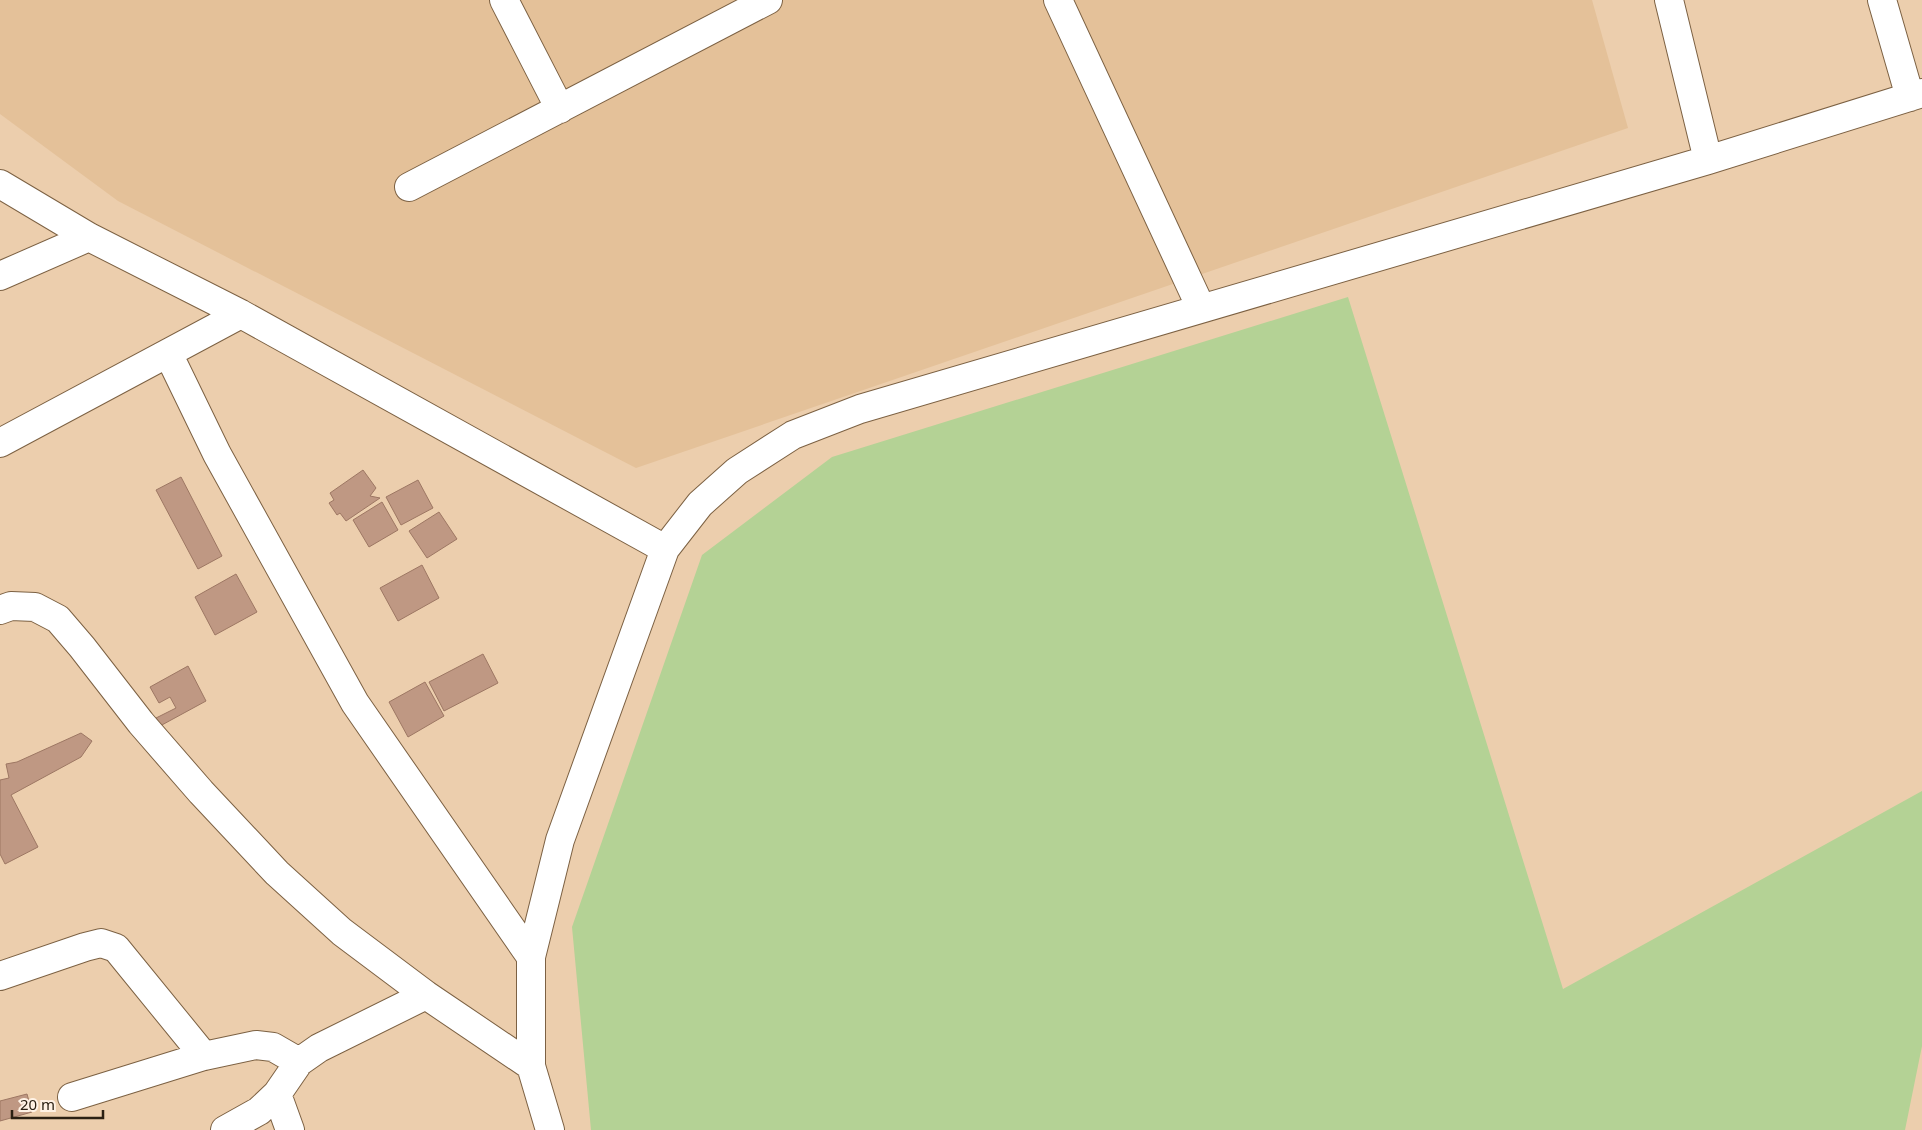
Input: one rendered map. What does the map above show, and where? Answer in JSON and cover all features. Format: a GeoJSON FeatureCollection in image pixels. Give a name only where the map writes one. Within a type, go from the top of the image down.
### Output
{"type":"FeatureCollection","features":[{"type":"Feature","properties":{"kind":"street"},"geometry":{"type":"LineString","coordinates":[[504,0],[560,109]]}},
{"type":"Feature","properties":{"kind":"street"},"geometry":{"type":"LineString","coordinates":[[409,187],[768,0]]}},
{"type":"Feature","properties":{"kind":"street"},"geometry":{"type":"LineString","coordinates":[[1058,0],[1201,308]]}},
{"type":"Feature","properties":{"kind":"street"},"geometry":{"type":"LineString","coordinates":[[1669,0],[1708,160]]}},
{"type":"Feature","properties":{"kind":"street"},"geometry":{"type":"LineString","coordinates":[[550,1130],[531,1066],[531,957],[560,840],[665,548],[700,504],[737,471],[794,435],[860,410],[1708,160],[1916,95],[1882,0]]}},
{"type":"Feature","properties":{"kind":"street"},"geometry":{"type":"LineString","coordinates":[[0,184],[89,237],[241,314],[665,548]]}},
{"type":"Feature","properties":{"kind":"street"},"geometry":{"type":"LineString","coordinates":[[0,276],[89,237]]}},
{"type":"Feature","properties":{"kind":"street"},"geometry":{"type":"LineString","coordinates":[[0,444],[241,314]]}},
{"type":"Feature","properties":{"kind":"street"},"geometry":{"type":"LineString","coordinates":[[168,354],[217,454],[355,703],[531,957]]}},
{"type":"Feature","properties":{"kind":"street"},"geometry":{"type":"LineString","coordinates":[[0,610],[11,606],[35,607],[58,619],[141,723],[201,792],[277,873],[342,932],[426,995],[531,1066]]}},
{"type":"Feature","properties":{"kind":"street"},"geometry":{"type":"LineString","coordinates":[[0,976],[101,943],[116,948],[204,1056]]}},
{"type":"Feature","properties":{"kind":"street"},"geometry":{"type":"LineString","coordinates":[[225,1130],[259,1111],[277,1094],[299,1062],[319,1048],[426,995]]}},
{"type":"Feature","properties":{"kind":"street"},"geometry":{"type":"LineString","coordinates":[[72,1097],[204,1056],[256,1045],[273,1048],[299,1062]]}},
{"type":"Feature","properties":{"kind":"street"},"geometry":{"type":"LineString","coordinates":[[277,1094],[290,1130]]}},
{"type":"Feature","properties":{"kind":"shaded area"},"geometry":{"type":"Polygon","coordinates":[[[0,0],[1592,0],[1628,128],[636,468],[118,201],[0,114],[0,0]]]}},
{"type":"Feature","properties":{"kind":"green space"},"geometry":{"type":"Polygon","coordinates":[[[1348,297],[1563,989],[1922,791],[1922,1046],[1905,1130],[591,1130],[572,927],[702,555],[832,457],[1348,297]]]}},
{"type":"Feature","properties":{"kind":"building"},"geometry":{"type":"Polygon","coordinates":[[[363,470],[376,488],[370,496],[380,498],[346,521],[340,513],[337,515],[329,503],[334,500],[330,493],[363,470]]]}},
{"type":"Feature","properties":{"kind":"building"},"geometry":{"type":"Polygon","coordinates":[[[181,477],[222,556],[198,569],[156,490],[181,477]]]}},
{"type":"Feature","properties":{"kind":"building"},"geometry":{"type":"Polygon","coordinates":[[[418,480],[433,508],[401,525],[386,497],[418,480]]]}},
{"type":"Feature","properties":{"kind":"building"},"geometry":{"type":"Polygon","coordinates":[[[382,502],[398,530],[369,547],[353,520],[382,502]]]}},
{"type":"Feature","properties":{"kind":"building"},"geometry":{"type":"Polygon","coordinates":[[[439,512],[457,539],[427,558],[409,531],[439,512]]]}},
{"type":"Feature","properties":{"kind":"building"},"geometry":{"type":"Polygon","coordinates":[[[422,565],[439,598],[398,621],[380,588],[422,565]]]}},
{"type":"Feature","properties":{"kind":"building"},"geometry":{"type":"Polygon","coordinates":[[[236,574],[257,612],[215,635],[195,597],[236,574]]]}},
{"type":"Feature","properties":{"kind":"building"},"geometry":{"type":"Polygon","coordinates":[[[483,654],[498,683],[444,711],[429,682],[483,654]]]}},
{"type":"Feature","properties":{"kind":"building"},"geometry":{"type":"Polygon","coordinates":[[[188,666],[206,701],[160,726],[156,718],[176,708],[170,697],[159,703],[150,687],[188,666]]]}},
{"type":"Feature","properties":{"kind":"building"},"geometry":{"type":"Polygon","coordinates":[[[425,682],[444,716],[408,737],[389,702],[425,682]]]}},
{"type":"Feature","properties":{"kind":"building"},"geometry":{"type":"Polygon","coordinates":[[[81,733],[92,741],[81,757],[11,795],[38,847],[5,864],[0,854],[0,780],[9,778],[6,764],[17,762],[81,733]]]}},
{"type":"Feature","properties":{"kind":"building"},"geometry":{"type":"Polygon","coordinates":[[[27,1094],[32,1112],[0,1121],[0,1101],[27,1094]]]}}]}
